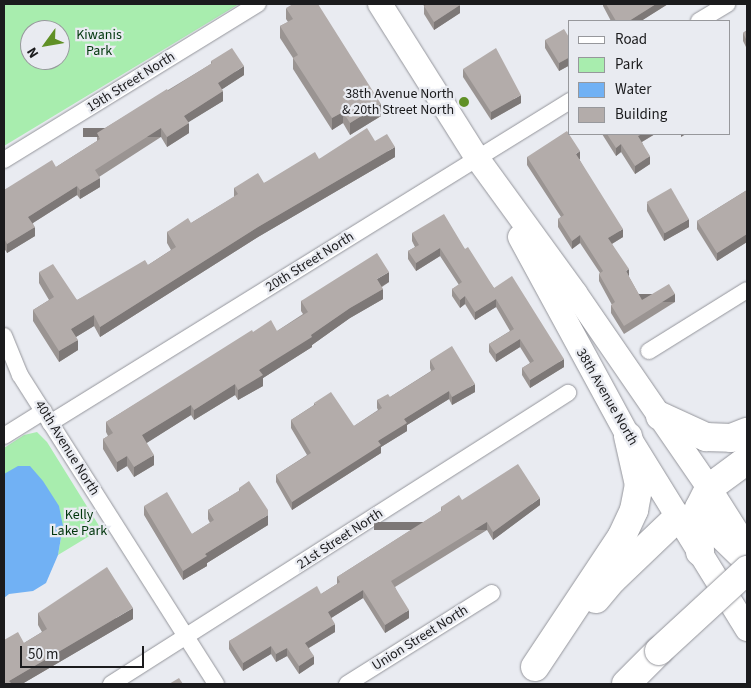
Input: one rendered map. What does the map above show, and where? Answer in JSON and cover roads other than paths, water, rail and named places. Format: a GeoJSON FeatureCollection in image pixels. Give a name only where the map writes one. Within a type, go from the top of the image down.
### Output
{"type":"FeatureCollection","features":[{"type":"Feature","properties":{"kind":"highway"},"geometry":{"type":"LineString","coordinates":[[660,416],[706,437],[731,438],[747,432]]}},
{"type":"Feature","properties":{"kind":"highway"},"geometry":{"type":"LineString","coordinates":[[528,676],[622,536],[634,510],[639,486],[628,436]]}},
{"type":"Feature","properties":{"kind":"highway"},"geometry":{"type":"LineString","coordinates":[[528,676],[613,579],[689,519],[699,508],[709,488],[747,460]]}},
{"type":"Feature","properties":{"kind":"highway"},"geometry":{"type":"LineString","coordinates":[[689,519],[700,552]]}},
{"type":"Feature","properties":{"kind":"highway"},"geometry":{"type":"LineString","coordinates":[[626,684],[747,570]]}},
{"type":"Feature","properties":{"kind":"main road","name":"38th Avenue North"},"geometry":{"type":"LineString","coordinates":[[380,4],[478,158],[660,416],[747,548]]}},
{"type":"Feature","properties":{"kind":"main road","name":"38th Avenue North"},"geometry":{"type":"LineString","coordinates":[[478,158],[628,436],[689,519]]}},
{"type":"Feature","properties":{"kind":"main road"},"geometry":{"type":"LineString","coordinates":[[689,519],[710,528],[747,563]]}},
{"type":"Feature","properties":{"kind":"main road"},"geometry":{"type":"LineString","coordinates":[[700,552],[747,628]]}},
{"type":"Feature","properties":{"kind":"street","name":"19th Street North"},"geometry":{"type":"LineString","coordinates":[[4,160],[258,4]]}},
{"type":"Feature","properties":{"kind":"street"},"geometry":{"type":"LineString","coordinates":[[701,20],[727,4]]}},
{"type":"Feature","properties":{"kind":"street","name":"20th Street North"},"geometry":{"type":"LineString","coordinates":[[4,436],[47,417],[568,102]]}},
{"type":"Feature","properties":{"kind":"street"},"geometry":{"type":"LineString","coordinates":[[649,351],[747,290]]}},
{"type":"Feature","properties":{"kind":"street","name":"40th Avenue North"},"geometry":{"type":"LineString","coordinates":[[4,336],[20,375],[216,684]]}},
{"type":"Feature","properties":{"kind":"street","name":"21st Street North"},"geometry":{"type":"LineString","coordinates":[[112,684],[568,393]]}},
{"type":"Feature","properties":{"kind":"street","name":"Union Street North"},"geometry":{"type":"LineString","coordinates":[[348,684],[492,593]]}},
{"type":"Feature","properties":{"kind":"water"},"geometry":{"type":"Polygon","coordinates":[[[18,466],[30,466],[43,481],[59,506],[63,526],[58,555],[46,583],[33,591],[9,594],[4,598],[4,474],[18,466]]]}},
{"type":"Feature","properties":{"kind":"place","name":"38th Avenue North & 20th Street North"},"geometry":{"type":"Point","coordinates":[464,102]}},
{"type":"Feature","properties":{"kind":"park label","name":"Kiwanis Park"},"geometry":{"type":"Point","coordinates":[99,43]}},
{"type":"Feature","properties":{"kind":"park label","name":"Kelly Lake Park"},"geometry":{"type":"Point","coordinates":[79,524]}}]}
